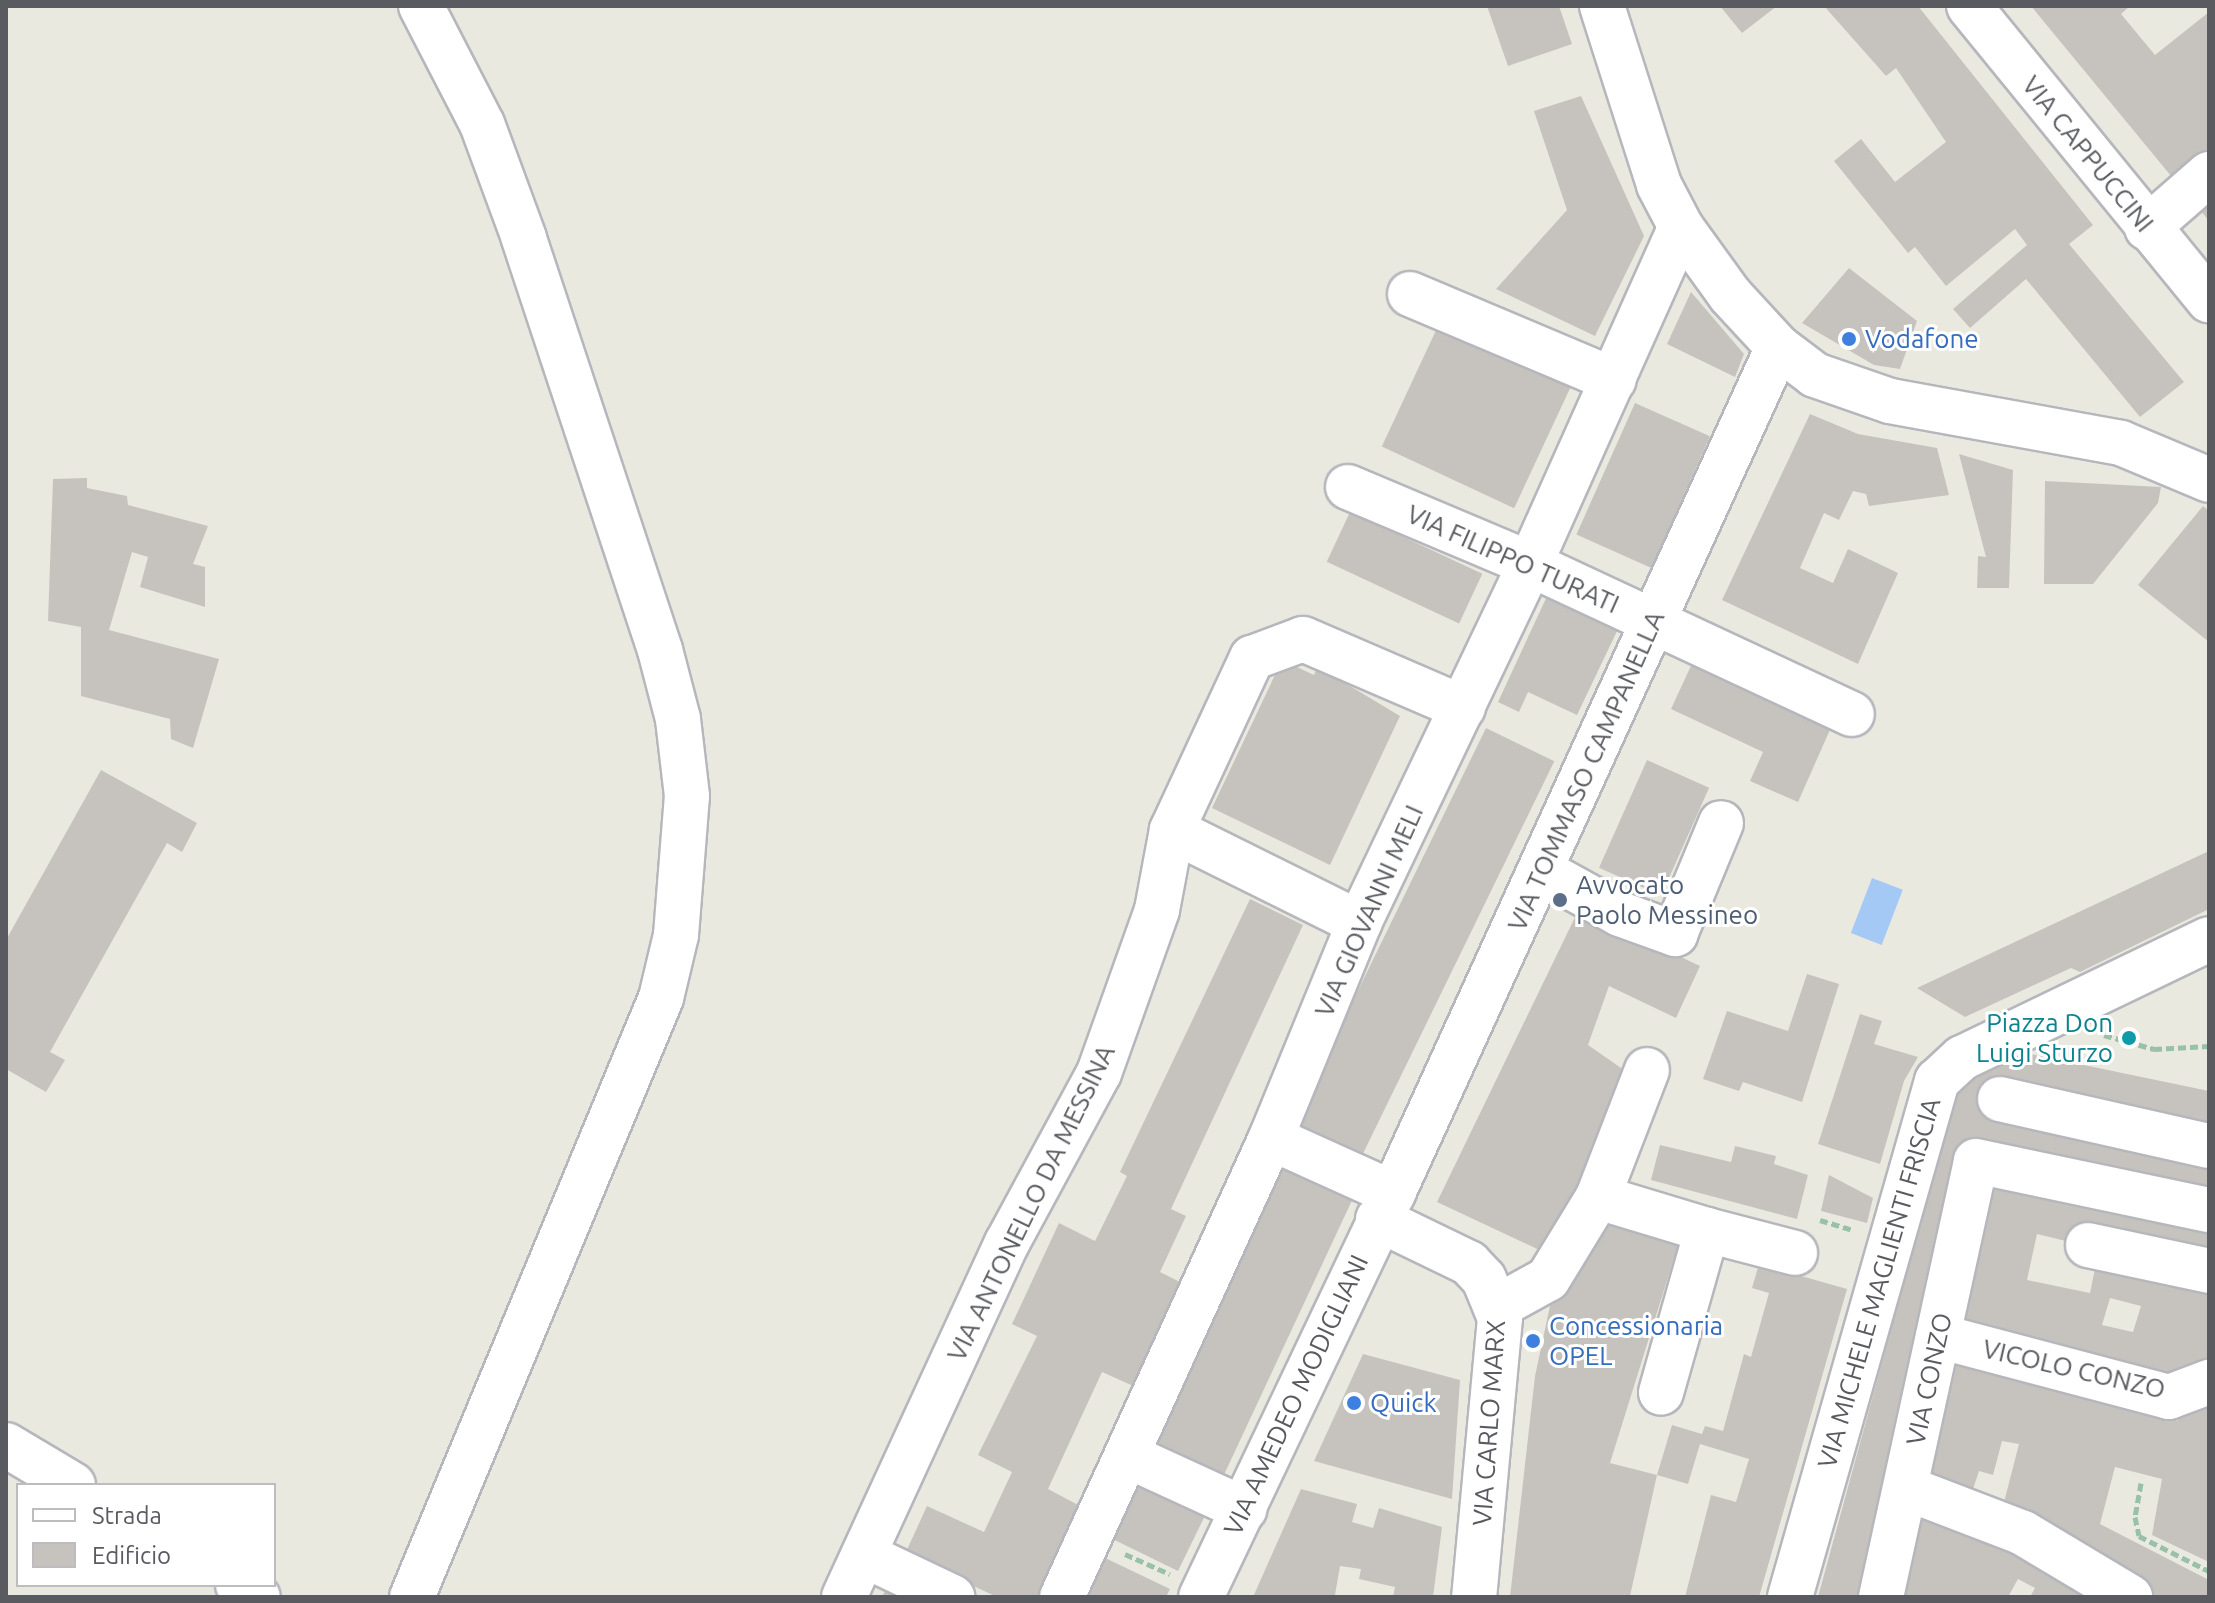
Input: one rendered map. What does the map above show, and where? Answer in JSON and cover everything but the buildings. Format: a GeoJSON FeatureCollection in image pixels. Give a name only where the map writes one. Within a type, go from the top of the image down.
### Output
{"type":"FeatureCollection","features":[{"type":"Feature","properties":{"kind":"street"},"geometry":{"type":"LineString","coordinates":[[412,1597],[661,998],[676,935],[687,796],[678,719],[660,650],[524,238],[482,124],[421,6]]}},
{"type":"Feature","properties":{"kind":"street"},"geometry":{"type":"LineString","coordinates":[[1602,6],[1659,185],[1681,227],[1730,295],[1778,347],[1815,375],[1890,401],[2121,443],[2209,480]]}},
{"type":"Feature","properties":{"kind":"street","name":"VIA CAPPUCCINI"},"geometry":{"type":"LineString","coordinates":[[1969,6],[2147,228],[2209,300]]}},
{"type":"Feature","properties":{"kind":"street"},"geometry":{"type":"LineString","coordinates":[[2147,228],[2209,174]]}},
{"type":"Feature","properties":{"kind":"street","name":"VIA GIOVANNI MELI"},"geometry":{"type":"LineString","coordinates":[[1062,1597],[1271,1138],[1359,923],[1530,564],[1681,227]]}},
{"type":"Feature","properties":{"kind":"street"},"geometry":{"type":"LineString","coordinates":[[1410,294],[1614,380]]}},
{"type":"Feature","properties":{"kind":"street","name":"VIA TOMMASO CAMPANELLA"},"geometry":{"type":"LineString","coordinates":[[1385,1206],[1542,871],[1778,347]]}},
{"type":"Feature","properties":{"kind":"street","name":"VIA FILIPPO TURATI"},"geometry":{"type":"LineString","coordinates":[[1348,487],[1530,564],[1852,714]]}},
{"type":"Feature","properties":{"kind":"street","name":"VIA ANTONELLO DA MESSINA"},"geometry":{"type":"LineString","coordinates":[[844,1597],[1007,1243],[1099,1073],[1157,910],[1172,830],[1252,658],[1303,639],[1463,708]]}},
{"type":"Feature","properties":{"kind":"street"},"geometry":{"type":"LineString","coordinates":[[1542,871],[1620,914],[1675,934],[1721,823]]}},
{"type":"Feature","properties":{"kind":"street"},"geometry":{"type":"LineString","coordinates":[[1172,830],[1359,923]]}},
{"type":"Feature","properties":{"kind":"street","name":"VIA MICHELE MAGLIENTI FRISCIA"},"geometry":{"type":"LineString","coordinates":[[1790,1597],[1937,1081],[1962,1058],[2209,939]]}},
{"type":"Feature","properties":{"kind":"street"},"geometry":{"type":"LineString","coordinates":[[1497,1307],[1548,1279],[1598,1197],[1647,1070]]}},
{"type":"Feature","properties":{"kind":"street"},"geometry":{"type":"LineString","coordinates":[[2000,1099],[2209,1146]]}},
{"type":"Feature","properties":{"kind":"street","name":"VIA CARLO MARX"},"geometry":{"type":"LineString","coordinates":[[1271,1138],[1385,1206],[1469,1263],[1497,1307],[1498,1368],[1474,1597]]}},
{"type":"Feature","properties":{"kind":"street","name":"VIA CONZO"},"geometry":{"type":"LineString","coordinates":[[1881,1597],[1976,1161],[2209,1210]]}},
{"type":"Feature","properties":{"kind":"street"},"geometry":{"type":"LineString","coordinates":[[1598,1197],[1795,1253]]}},
{"type":"Feature","properties":{"kind":"street","name":"VIA AMEDEO MODIGLIANI"},"geometry":{"type":"LineString","coordinates":[[1203,1593],[1385,1206]]}},
{"type":"Feature","properties":{"kind":"street"},"geometry":{"type":"LineString","coordinates":[[1661,1393],[1707,1230]]}},
{"type":"Feature","properties":{"kind":"street"},"geometry":{"type":"LineString","coordinates":[[2088,1245],[2209,1271]]}},
{"type":"Feature","properties":{"kind":"street","name":"VICOLO CONZO"},"geometry":{"type":"LineString","coordinates":[[1938,1336],[2169,1397],[2209,1382]]}},
{"type":"Feature","properties":{"kind":"street"},"geometry":{"type":"LineString","coordinates":[[6,1445],[70,1483]]}},
{"type":"Feature","properties":{"kind":"street"},"geometry":{"type":"LineString","coordinates":[[1128,1456],[1244,1509]]}},
{"type":"Feature","properties":{"kind":"street"},"geometry":{"type":"LineString","coordinates":[[1906,1488],[2023,1533],[2130,1597]]}},
{"type":"Feature","properties":{"kind":"street"},"geometry":{"type":"LineString","coordinates":[[864,1555],[952,1597]]}},
{"type":"Feature","properties":{"kind":"path"},"geometry":{"type":"LineString","coordinates":[[2090,1032],[2154,1049],[2209,1046]]}},
{"type":"Feature","properties":{"kind":"path"},"geometry":{"type":"LineString","coordinates":[[2141,1483],[2135,1517],[2139,1536],[2209,1571]]}},
{"type":"Feature","properties":{"kind":"path"},"geometry":{"type":"LineString","coordinates":[[1091,1538],[1203,1593]]}},
{"type":"Feature","properties":{"kind":"water"},"geometry":{"type":"Polygon","coordinates":[[[1872,878],[1903,890],[1882,945],[1851,933],[1872,878]]]}},
{"type":"Feature","properties":{"kind":"place","name":"Vodafone"},"geometry":{"type":"Point","coordinates":[1849,339]}},
{"type":"Feature","properties":{"kind":"place","name":"Avvocato Paolo Messineo"},"geometry":{"type":"Point","coordinates":[1560,900]}},
{"type":"Feature","properties":{"kind":"place","name":"Piazza Don Luigi Sturzo"},"geometry":{"type":"Point","coordinates":[2129,1038]}},
{"type":"Feature","properties":{"kind":"place","name":"Concessionaria OPEL"},"geometry":{"type":"Point","coordinates":[1533,1341]}},
{"type":"Feature","properties":{"kind":"place","name":"Quick"},"geometry":{"type":"Point","coordinates":[1354,1403]}}]}
